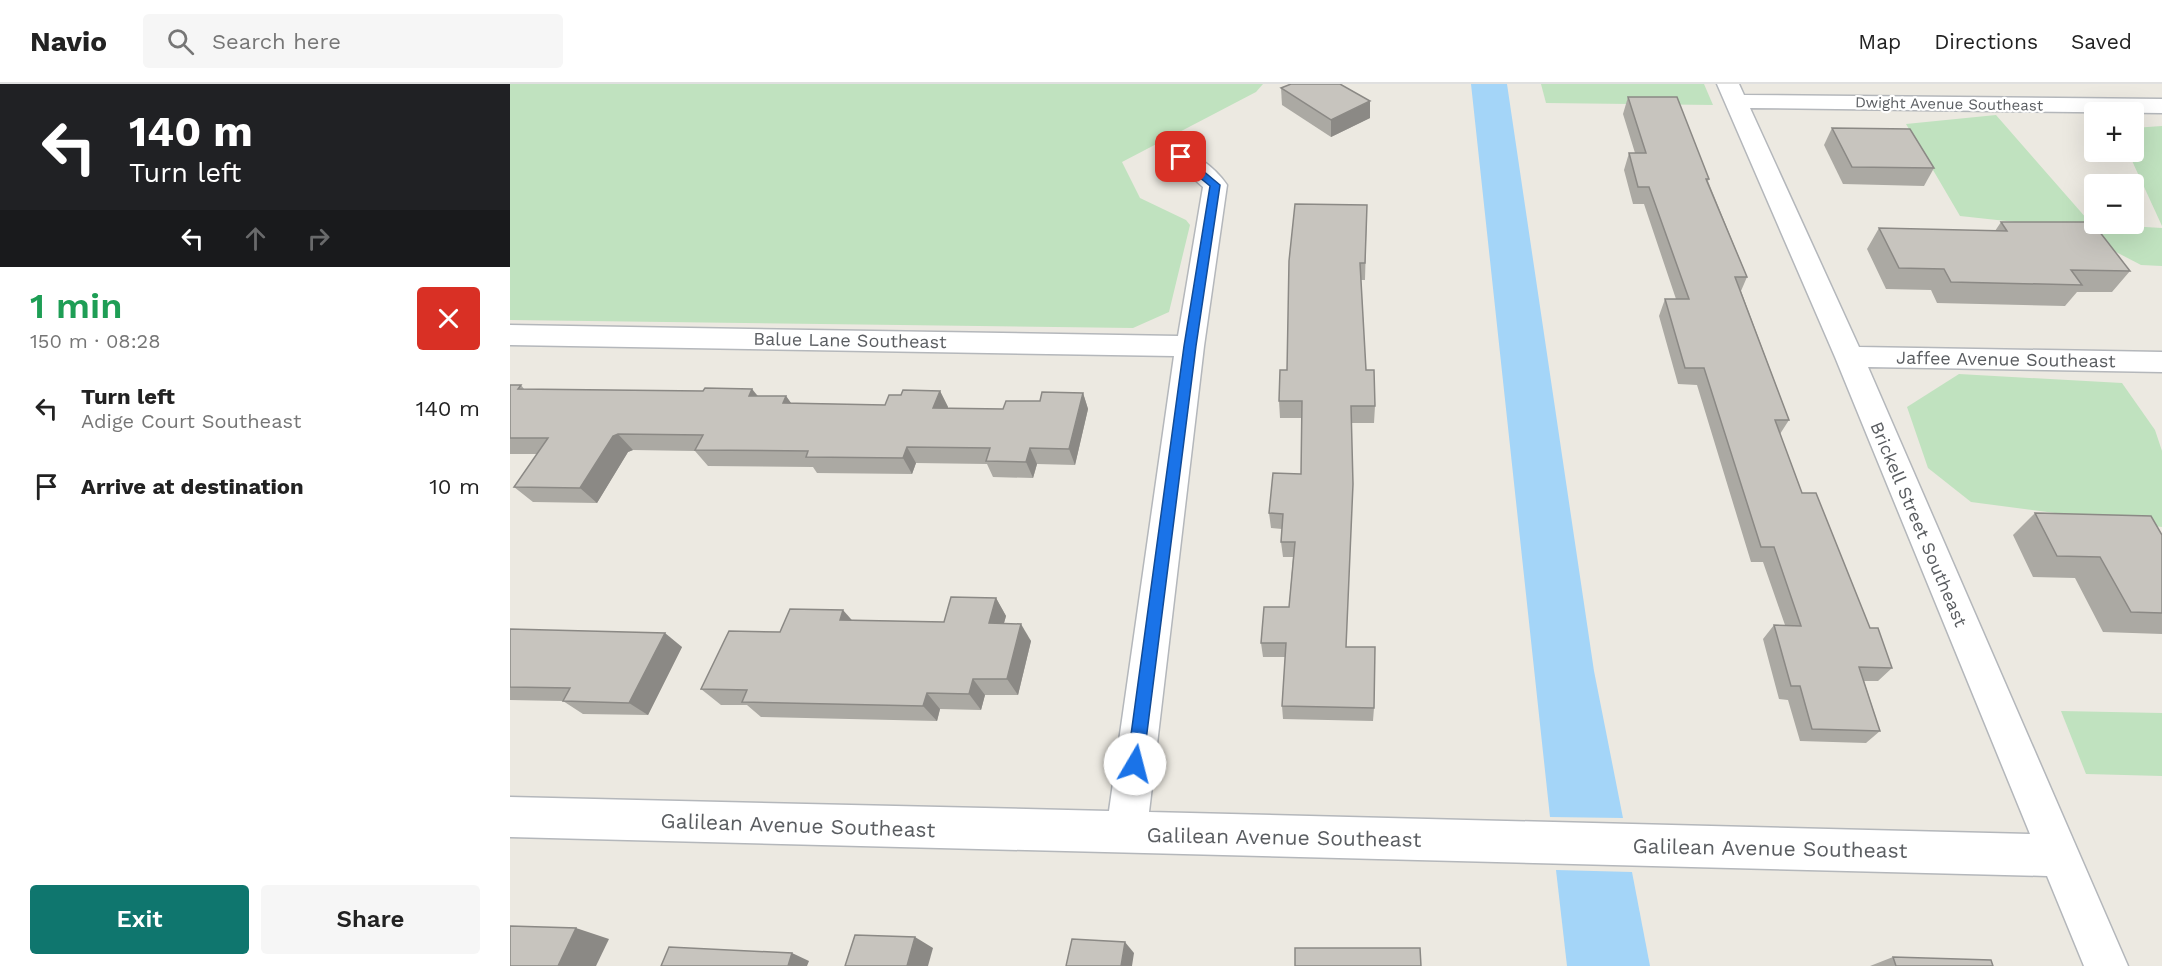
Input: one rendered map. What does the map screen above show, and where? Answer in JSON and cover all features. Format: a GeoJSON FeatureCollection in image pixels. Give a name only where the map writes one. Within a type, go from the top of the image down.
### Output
{"type":"FeatureCollection","features":[{"type":"Feature","properties":{"kind":"street","name":"Dwight Avenue Southeast"},"geometry":{"type":"LineString","coordinates":[[1731,93],[2162,106]]}},
{"type":"Feature","properties":{"kind":"street","name":"Brickell Street Southeast"},"geometry":{"type":"LineString","coordinates":[[1731,93],[1849,357],[2106,966]]}},
{"type":"Feature","properties":{"kind":"street"},"geometry":{"type":"LineString","coordinates":[[1126,833],[1190,346],[1215,185],[1181,157]]}},
{"type":"Feature","properties":{"kind":"street","name":"Balue Lane Southeast"},"geometry":{"type":"LineString","coordinates":[[510,335],[1190,346]]}},
{"type":"Feature","properties":{"kind":"street","name":"Jaffee Avenue Southeast"},"geometry":{"type":"LineString","coordinates":[[1849,357],[2162,362]]}},
{"type":"Feature","properties":{"kind":"street","name":"Galilean Avenue Southeast"},"geometry":{"type":"LineString","coordinates":[[510,817],[2058,855]]}},
{"type":"Feature","properties":{"kind":"green space"},"geometry":{"type":"Polygon","coordinates":[[[510,84],[1263,84],[1256,92],[1122,162],[1140,198],[1186,220],[1190,225],[1169,312],[1133,328],[510,320],[510,84]]]}},
{"type":"Feature","properties":{"kind":"green space"},"geometry":{"type":"Polygon","coordinates":[[[1541,84],[1704,84],[1713,105],[1546,103],[1541,84]]]}},
{"type":"Feature","properties":{"kind":"green space"},"geometry":{"type":"Polygon","coordinates":[[[1996,115],[2084,216],[2084,234],[2144,234],[2144,227],[2162,228],[2162,266],[2141,265],[2070,228],[1960,216],[1906,124],[1996,115]]]}},
{"type":"Feature","properties":{"kind":"green space"},"geometry":{"type":"Polygon","coordinates":[[[2162,126],[2162,226],[2144,187],[2144,174],[2138,174],[2133,162],[2144,162],[2144,127],[2162,126]]]}},
{"type":"Feature","properties":{"kind":"green space"},"geometry":{"type":"Polygon","coordinates":[[[1959,374],[2122,383],[2155,430],[2162,451],[2162,527],[1971,502],[1928,468],[1907,407],[1959,374]]]}},
{"type":"Feature","properties":{"kind":"green space"},"geometry":{"type":"Polygon","coordinates":[[[2061,711],[2162,713],[2162,776],[2086,774],[2061,711]]]}},
{"type":"Feature","properties":{"kind":"water"},"geometry":{"type":"Polygon","coordinates":[[[1471,84],[1507,84],[1594,671],[1623,818],[1550,817],[1471,84]]]}},
{"type":"Feature","properties":{"kind":"water"},"geometry":{"type":"Polygon","coordinates":[[[1556,870],[1632,872],[1650,966],[1567,966],[1556,870]]]}},
{"type":"Feature","properties":{"kind":"building"},"geometry":{"type":"Polygon","coordinates":[[[1291,84],[1340,84],[1370,101],[1331,120],[1281,88],[1291,84]]]}},
{"type":"Feature","properties":{"kind":"building"},"geometry":{"type":"Polygon","coordinates":[[[1628,97],[1677,97],[1709,179],[1706,179],[1747,277],[1735,277],[1789,420],[1775,420],[1802,493],[1816,493],[1870,628],[1878,628],[1892,668],[1859,667],[1880,731],[1812,729],[1800,686],[1791,686],[1774,625],[1801,626],[1774,547],[1761,547],[1704,368],[1685,368],[1665,299],[1689,299],[1649,187],[1638,187],[1629,153],[1646,153],[1628,97]]]}},
{"type":"Feature","properties":{"kind":"building"},"geometry":{"type":"Polygon","coordinates":[[[1832,128],[1910,129],[1934,168],[1852,167],[1832,128]]]}},
{"type":"Feature","properties":{"kind":"building"},"geometry":{"type":"Polygon","coordinates":[[[1295,204],[1367,205],[1365,263],[1360,263],[1366,370],[1374,370],[1375,406],[1351,406],[1353,484],[1346,647],[1375,647],[1374,708],[1282,706],[1286,643],[1261,643],[1264,607],[1289,607],[1295,542],[1281,542],[1283,514],[1269,513],[1273,473],[1301,474],[1302,401],[1279,401],[1280,370],[1287,370],[1289,261],[1295,204]]]}},
{"type":"Feature","properties":{"kind":"building"},"geometry":{"type":"Polygon","coordinates":[[[2001,222],[2084,222],[2084,234],[2101,234],[2130,271],[2071,270],[2082,285],[1951,282],[1944,269],[1899,268],[1879,228],[2007,231],[2001,222]]]}},
{"type":"Feature","properties":{"kind":"building"},"geometry":{"type":"Polygon","coordinates":[[[510,385],[521,385],[518,389],[703,391],[705,388],[752,389],[749,396],[786,396],[783,403],[885,405],[889,395],[901,395],[903,390],[940,391],[933,408],[1003,409],[1006,401],[1040,401],[1042,392],[1083,393],[1069,449],[1030,448],[1026,462],[986,461],[990,448],[907,447],[903,458],[806,457],[808,451],[695,450],[703,435],[618,434],[613,436],[580,488],[514,487],[548,438],[510,438],[510,385]]]}},
{"type":"Feature","properties":{"kind":"building"},"geometry":{"type":"Polygon","coordinates":[[[2035,513],[2151,516],[2162,535],[2162,613],[2131,612],[2100,557],[2057,556],[2035,513]]]}},
{"type":"Feature","properties":{"kind":"building"},"geometry":{"type":"Polygon","coordinates":[[[951,597],[996,598],[989,623],[1021,624],[1007,679],[973,679],[969,694],[927,693],[923,706],[742,702],[747,690],[701,689],[729,631],[780,632],[790,609],[843,610],[840,620],[944,622],[951,597]]]}},
{"type":"Feature","properties":{"kind":"building"},"geometry":{"type":"Polygon","coordinates":[[[510,629],[665,633],[629,703],[563,701],[570,688],[510,687],[510,629]]]}},
{"type":"Feature","properties":{"kind":"building"},"geometry":{"type":"Polygon","coordinates":[[[510,926],[576,928],[558,966],[510,966],[510,926]]]}},
{"type":"Feature","properties":{"kind":"building"},"geometry":{"type":"Polygon","coordinates":[[[855,935],[915,937],[907,966],[845,966],[855,935]]]}},
{"type":"Feature","properties":{"kind":"building"},"geometry":{"type":"Polygon","coordinates":[[[1072,939],[1125,942],[1121,966],[1066,966],[1072,939]]]}},
{"type":"Feature","properties":{"kind":"building"},"geometry":{"type":"Polygon","coordinates":[[[669,947],[792,953],[788,966],[661,966],[669,947]]]}},
{"type":"Feature","properties":{"kind":"building"},"geometry":{"type":"Polygon","coordinates":[[[1295,948],[1420,948],[1421,966],[1295,966],[1295,948]]]}},
{"type":"Feature","properties":{"kind":"building"},"geometry":{"type":"Polygon","coordinates":[[[1893,957],[1991,960],[1993,966],[1896,966],[1893,957]]]}},
{"type":"Feature","properties":{"kind":"route"},"geometry":{"type":"LineString","coordinates":[[1135,764],[1190,346],[1215,185],[1181,157]]}}]}
